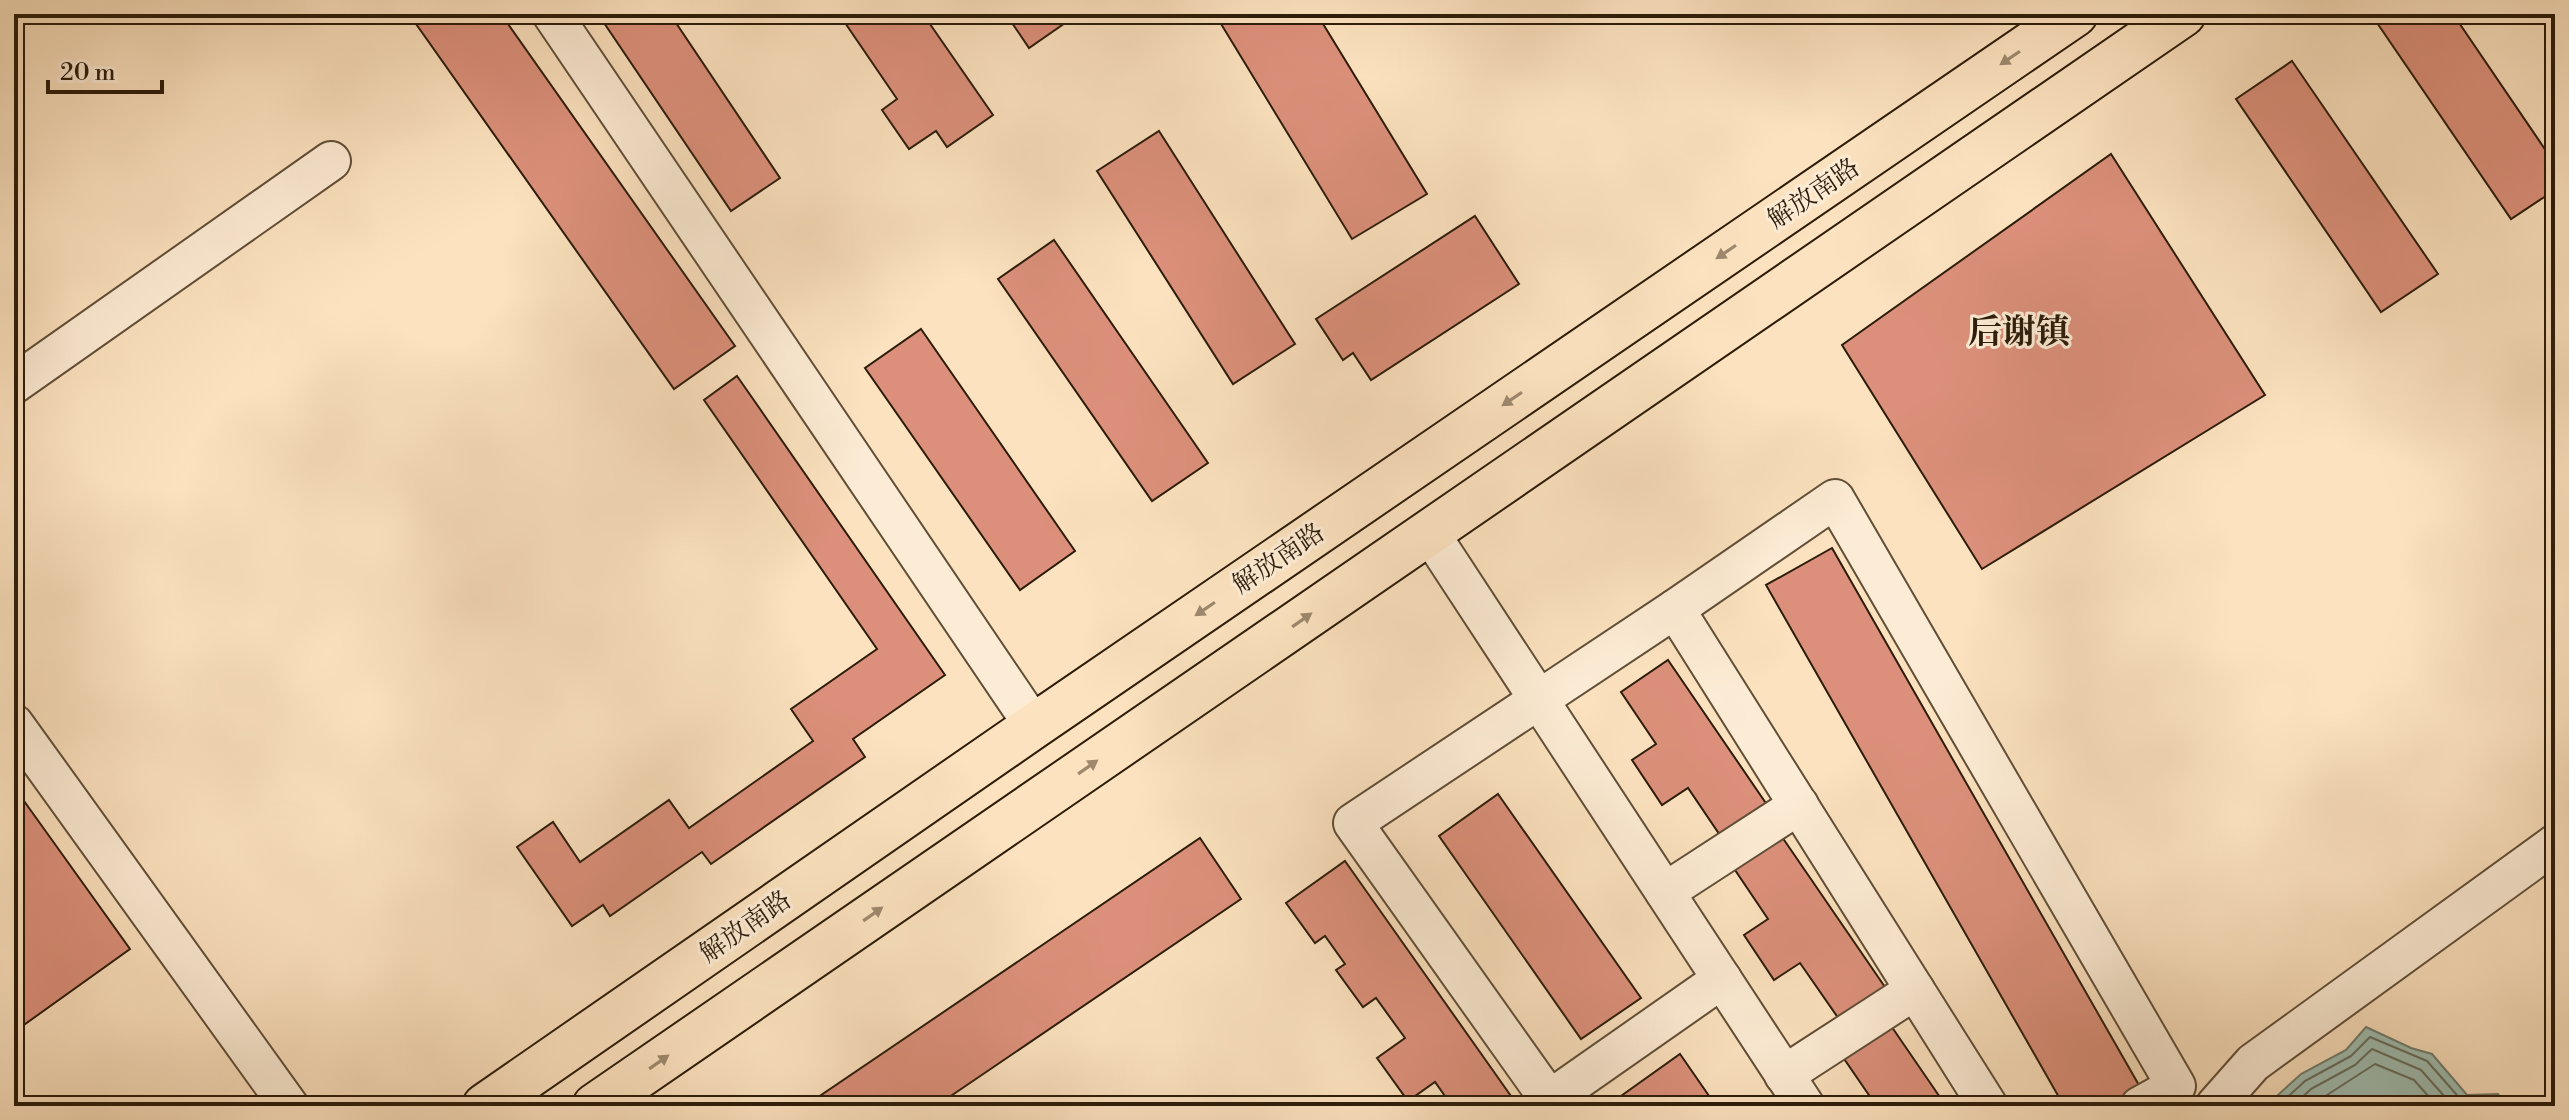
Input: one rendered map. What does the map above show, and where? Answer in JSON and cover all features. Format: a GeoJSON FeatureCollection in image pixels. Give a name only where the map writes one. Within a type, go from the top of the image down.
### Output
{"type":"FeatureCollection","features":[{"type":"Feature","properties":{"kind":"main road","name":"解放南路"},"geometry":{"type":"LineString","coordinates":[[485,1106],[1034,726],[2075,14]]}},
{"type":"Feature","properties":{"kind":"main road"},"geometry":{"type":"LineString","coordinates":[[595,1106],[2183,14]]}},
{"type":"Feature","properties":{"kind":"street"},"geometry":{"type":"LineString","coordinates":[[552,14],[1034,726]]}},
{"type":"Feature","properties":{"kind":"street"},"geometry":{"type":"LineString","coordinates":[[14,384],[331,161]]}},
{"type":"Feature","properties":{"kind":"street"},"geometry":{"type":"LineString","coordinates":[[1722,979],[1552,1103],[1353,823],[1835,499],[2176,1086],[2140,1106]]}},
{"type":"Feature","properties":{"kind":"street"},"geometry":{"type":"LineString","coordinates":[[1429,532],[1805,1106]]}},
{"type":"Feature","properties":{"kind":"street"},"geometry":{"type":"LineString","coordinates":[[1675,609],[1988,1106]]}},
{"type":"Feature","properties":{"kind":"street"},"geometry":{"type":"LineString","coordinates":[[14,724],[289,1106]]}},
{"type":"Feature","properties":{"kind":"street"},"geometry":{"type":"LineString","coordinates":[[1665,892],[1799,805]]}},
{"type":"Feature","properties":{"kind":"street"},"geometry":{"type":"LineString","coordinates":[[2215,1106],[2253,1063],[2555,844]]}},
{"type":"Feature","properties":{"kind":"street"},"geometry":{"type":"LineString","coordinates":[[1784,1075],[1915,990]]}},
{"type":"Feature","properties":{"kind":"water"},"geometry":{"type":"Polygon","coordinates":[[[2366,1027],[2432,1054],[2467,1095],[2498,1094],[2506,1106],[2266,1106],[2301,1074],[2346,1050],[2366,1027]]]}},
{"type":"Feature","properties":{"kind":"building"},"geometry":{"type":"Polygon","coordinates":[[[409,14],[501,14],[735,346],[674,389],[409,14]]]}},
{"type":"Feature","properties":{"kind":"building"},"geometry":{"type":"Polygon","coordinates":[[[598,14],[670,14],[780,178],[731,211],[598,14]]]}},
{"type":"Feature","properties":{"kind":"building"},"geometry":{"type":"Polygon","coordinates":[[[839,14],[923,14],[993,115],[947,147],[936,131],[909,149],[882,110],[897,99],[839,14]]]}},
{"type":"Feature","properties":{"kind":"building"},"geometry":{"type":"Polygon","coordinates":[[[1006,14],[1078,14],[1029,48],[1006,14]]]}},
{"type":"Feature","properties":{"kind":"building"},"geometry":{"type":"Polygon","coordinates":[[[1215,14],[1317,14],[1427,194],[1352,239],[1215,14]]]}},
{"type":"Feature","properties":{"kind":"building"},"geometry":{"type":"Polygon","coordinates":[[[2371,14],[2453,14],[2555,164],[2555,190],[2511,219],[2371,14]]]}},
{"type":"Feature","properties":{"kind":"building"},"geometry":{"type":"Polygon","coordinates":[[[2292,61],[2438,274],[2381,312],[2236,99],[2292,61]]]}},
{"type":"Feature","properties":{"kind":"building"},"geometry":{"type":"Polygon","coordinates":[[[1159,131],[1295,344],[1233,384],[1097,171],[1159,131]]]}},
{"type":"Feature","properties":{"kind":"building"},"geometry":{"type":"Polygon","coordinates":[[[2111,154],[2265,395],[1982,569],[1842,345],[2111,154]]]}},
{"type":"Feature","properties":{"kind":"building"},"geometry":{"type":"Polygon","coordinates":[[[1475,216],[1519,284],[1371,380],[1353,353],[1343,360],[1316,319],[1475,216]]]}},
{"type":"Feature","properties":{"kind":"building"},"geometry":{"type":"Polygon","coordinates":[[[1054,240],[1208,463],[1152,501],[998,279],[1054,240]]]}},
{"type":"Feature","properties":{"kind":"building"},"geometry":{"type":"Polygon","coordinates":[[[921,329],[1075,551],[1020,590],[865,368],[921,329]]]}},
{"type":"Feature","properties":{"kind":"building"},"geometry":{"type":"Polygon","coordinates":[[[737,376],[945,675],[853,739],[865,757],[711,864],[702,852],[610,916],[603,905],[572,926],[517,847],[553,822],[580,862],[669,800],[689,828],[813,741],[791,709],[877,649],[704,400],[737,376]]]}},
{"type":"Feature","properties":{"kind":"building"},"geometry":{"type":"Polygon","coordinates":[[[1832,548],[2140,1087],[2107,1106],[2064,1106],[1766,585],[1832,548]]]}},
{"type":"Feature","properties":{"kind":"building"},"geometry":{"type":"Polygon","coordinates":[[[1668,660],[1774,815],[1728,847],[1688,788],[1662,805],[1632,760],[1656,744],[1621,692],[1668,660]]]}},
{"type":"Feature","properties":{"kind":"building"},"geometry":{"type":"Polygon","coordinates":[[[14,787],[130,949],[14,1032],[14,787]]]}},
{"type":"Feature","properties":{"kind":"building"},"geometry":{"type":"Polygon","coordinates":[[[1498,794],[1641,998],[1581,1039],[1439,836],[1498,794]]]}},
{"type":"Feature","properties":{"kind":"building"},"geometry":{"type":"Polygon","coordinates":[[[1780,834],[1887,990],[1841,1022],[1800,963],[1774,980],[1744,935],[1768,919],[1733,867],[1780,834]]]}},
{"type":"Feature","properties":{"kind":"building"},"geometry":{"type":"Polygon","coordinates":[[[1200,838],[1241,899],[936,1106],[805,1106],[1200,838]]]}},
{"type":"Feature","properties":{"kind":"building"},"geometry":{"type":"Polygon","coordinates":[[[1345,861],[1518,1106],[1452,1106],[1435,1082],[1408,1101],[1377,1058],[1405,1038],[1376,998],[1363,1007],[1336,970],[1345,964],[1325,936],[1315,943],[1286,903],[1345,861]]]}},
{"type":"Feature","properties":{"kind":"building"},"geometry":{"type":"Polygon","coordinates":[[[1885,1017],[1946,1106],[1866,1106],[1873,1101],[1838,1050],[1885,1017]]]}},
{"type":"Feature","properties":{"kind":"building"},"geometry":{"type":"Polygon","coordinates":[[[1680,1054],[1716,1106],[1628,1106],[1621,1096],[1680,1054]]]}},
{"type":"Feature","properties":{"kind":"district","name":"后谢镇"},"geometry":{"type":"Point","coordinates":[2019,331]}}]}
